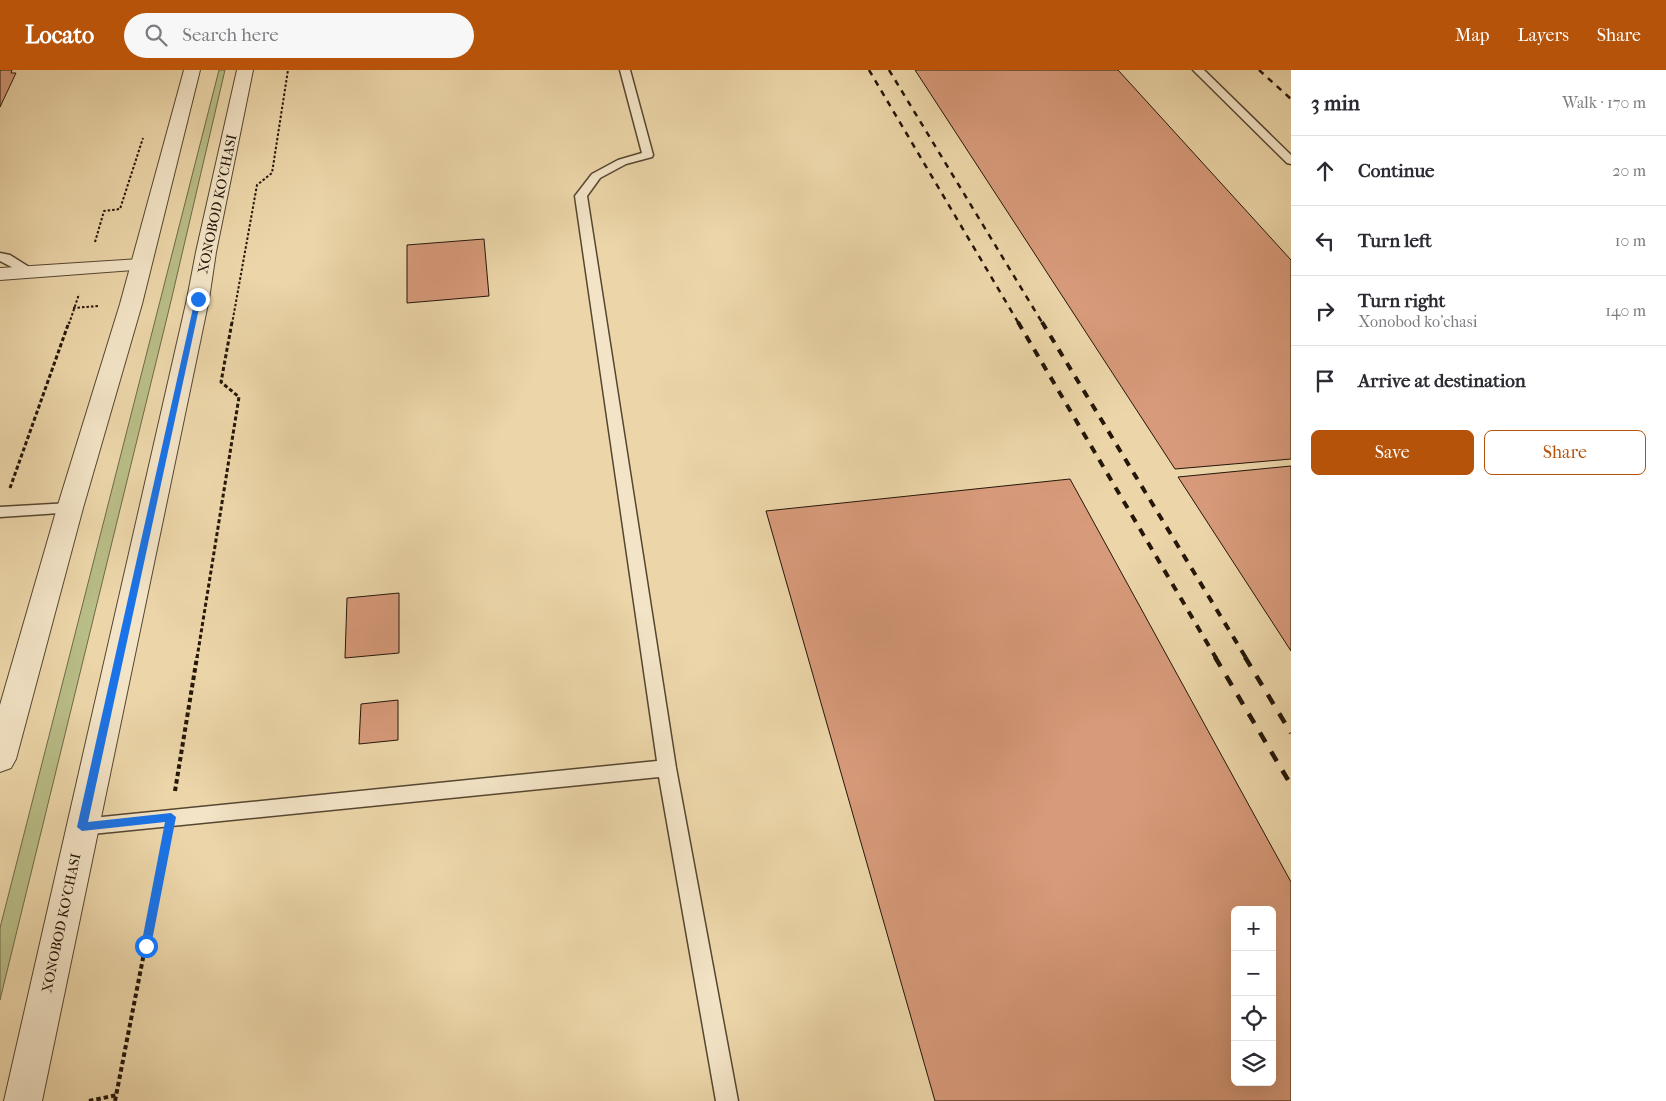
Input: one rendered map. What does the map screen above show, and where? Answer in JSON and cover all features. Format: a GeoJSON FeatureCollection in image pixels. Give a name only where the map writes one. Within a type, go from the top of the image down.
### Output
{"type":"FeatureCollection","features":[{"type":"Feature","properties":{"kind":"street"},"geometry":{"type":"LineString","coordinates":[[0,759],[70,508],[131,304],[192,70]]}},
{"type":"Feature","properties":{"kind":"street","name":"XONOBOD KO'CHASI"},"geometry":{"type":"LineString","coordinates":[[23,1101],[198,299],[206,252],[245,70]]}},
{"type":"Feature","properties":{"kind":"street"},"geometry":{"type":"LineString","coordinates":[[0,274],[140,265]]}},
{"type":"Feature","properties":{"kind":"lane"},"geometry":{"type":"LineString","coordinates":[[625,70],[648,155],[622,162],[596,176],[581,196],[667,768],[727,1101]]}},
{"type":"Feature","properties":{"kind":"lane"},"geometry":{"type":"LineString","coordinates":[[1198,70],[1291,161]]}},
{"type":"Feature","properties":{"kind":"lane"},"geometry":{"type":"LineString","coordinates":[[0,258],[6,258],[31,272]]}},
{"type":"Feature","properties":{"kind":"lane"},"geometry":{"type":"LineString","coordinates":[[1,512],[70,508]]}},
{"type":"Feature","properties":{"kind":"lane"},"geometry":{"type":"LineString","coordinates":[[82,827],[667,768]]}},
{"type":"Feature","properties":{"kind":"path"},"geometry":{"type":"LineString","coordinates":[[115,1101],[171,817],[239,397],[221,382],[257,185],[272,173],[288,70]]}},
{"type":"Feature","properties":{"kind":"path"},"geometry":{"type":"LineString","coordinates":[[1,512],[88,268],[104,211],[120,209],[145,130]]}},
{"type":"Feature","properties":{"kind":"path"},"geometry":{"type":"LineString","coordinates":[[74,308],[102,306]]}},
{"type":"Feature","properties":{"kind":"path"},"geometry":{"type":"LineString","coordinates":[[89,1101],[116,1095]]}},
{"type":"Feature","properties":{"kind":"green space"},"geometry":{"type":"Polygon","coordinates":[[[219,70],[225,70],[171,301],[0,1000],[0,928],[219,70]]]}},
{"type":"Feature","properties":{"kind":"building"},"geometry":{"type":"Polygon","coordinates":[[[0,70],[12,70],[11,73],[16,73],[0,107],[0,70]]]}},
{"type":"Feature","properties":{"kind":"building"},"geometry":{"type":"Polygon","coordinates":[[[915,70],[1118,70],[1291,260],[1291,459],[1175,469],[915,70]]]}},
{"type":"Feature","properties":{"kind":"building"},"geometry":{"type":"Polygon","coordinates":[[[484,239],[489,296],[407,303],[407,245],[484,239]]]}},
{"type":"Feature","properties":{"kind":"building"},"geometry":{"type":"Polygon","coordinates":[[[1291,466],[1291,651],[1178,477],[1291,466]]]}},
{"type":"Feature","properties":{"kind":"building"},"geometry":{"type":"Polygon","coordinates":[[[1070,479],[1291,882],[1291,1101],[935,1101],[766,511],[1070,479]]]}},
{"type":"Feature","properties":{"kind":"building"},"geometry":{"type":"Polygon","coordinates":[[[399,593],[399,653],[345,658],[347,598],[399,593]]]}},
{"type":"Feature","properties":{"kind":"building"},"geometry":{"type":"Polygon","coordinates":[[[398,700],[398,740],[359,744],[361,704],[398,700]]]}},
{"type":"Feature","properties":{"kind":"railway"},"geometry":{"type":"LineString","coordinates":[[869,70],[1019,324]]}},
{"type":"Feature","properties":{"kind":"railway"},"geometry":{"type":"LineString","coordinates":[[889,70],[1043,324]]}},
{"type":"Feature","properties":{"kind":"railway"},"geometry":{"type":"LineString","coordinates":[[1259,70],[1291,99]]}},
{"type":"Feature","properties":{"kind":"railway"},"geometry":{"type":"LineString","coordinates":[[1018,322],[1216,658]]}},
{"type":"Feature","properties":{"kind":"railway"},"geometry":{"type":"LineString","coordinates":[[1042,322],[1246,658]]}},
{"type":"Feature","properties":{"kind":"railway"},"geometry":{"type":"LineString","coordinates":[[1215,657],[1291,785]]}},
{"type":"Feature","properties":{"kind":"railway"},"geometry":{"type":"LineString","coordinates":[[1245,657],[1291,733]]}},
{"type":"Feature","properties":{"kind":"route"},"geometry":{"type":"LineString","coordinates":[[146,946],[171,817],[82,827],[198,299]]}}]}
